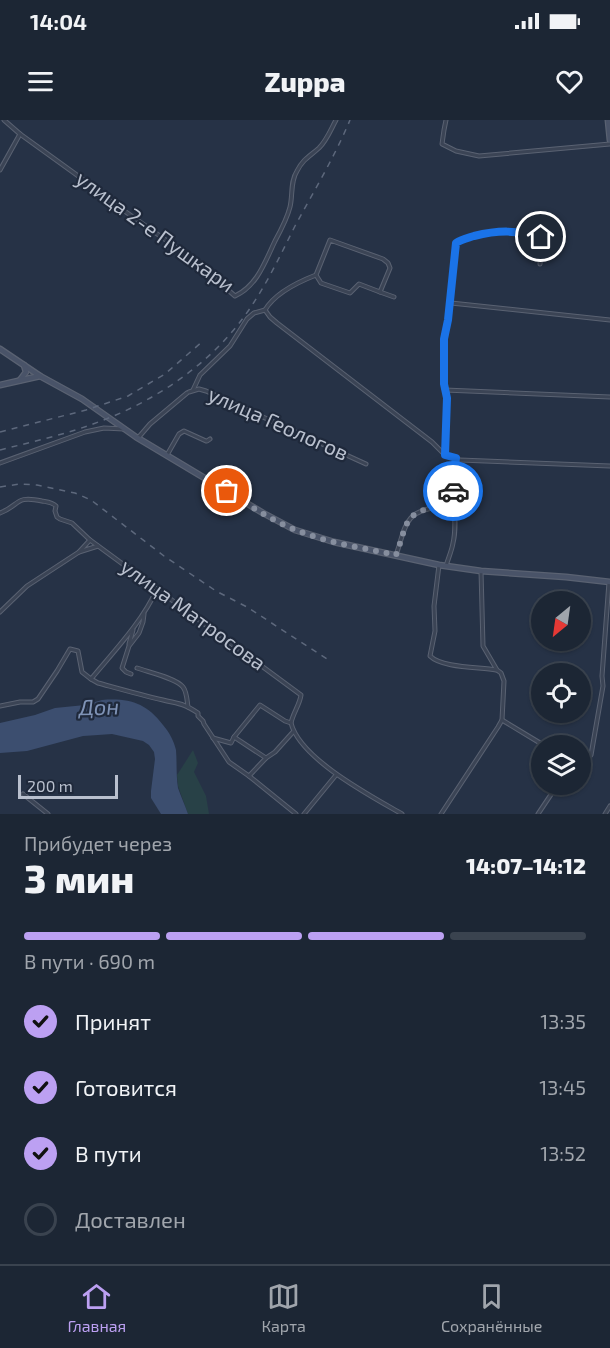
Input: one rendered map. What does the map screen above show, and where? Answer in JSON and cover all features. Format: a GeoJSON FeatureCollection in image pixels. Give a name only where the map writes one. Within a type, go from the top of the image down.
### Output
{"type":"FeatureCollection","features":[{"type":"Feature","properties":{"kind":"main road"},"geometry":{"type":"LineString","coordinates":[[608,120],[610,142]]}},
{"type":"Feature","properties":{"kind":"main road"},"geometry":{"type":"LineString","coordinates":[[1,352],[82,399],[137,438],[263,513],[296,530],[330,541],[446,566],[566,577],[609,584],[610,576]]}},
{"type":"Feature","properties":{"kind":"main road"},"geometry":{"type":"LineString","coordinates":[[20,380],[26,372],[24,365]]}},
{"type":"Feature","properties":{"kind":"main road"},"geometry":{"type":"LineString","coordinates":[[0,386],[40,376]]}},
{"type":"Feature","properties":{"kind":"street","name":"улица 2-е Пушкари"},"geometry":{"type":"LineString","coordinates":[[4,120],[96,191],[179,249],[235,296],[245,291],[266,261],[287,217],[292,182],[296,172],[305,158],[325,141],[336,120]]}},
{"type":"Feature","properties":{"kind":"street"},"geometry":{"type":"LineString","coordinates":[[447,120],[442,144],[456,151],[479,156],[610,142]]}},
{"type":"Feature","properties":{"kind":"street"},"geometry":{"type":"LineString","coordinates":[[0,170],[20,134]]}},
{"type":"Feature","properties":{"kind":"street"},"geometry":{"type":"LineString","coordinates":[[540,264],[541,237],[554,219]]}},
{"type":"Feature","properties":{"kind":"street"},"geometry":{"type":"LineString","coordinates":[[447,455],[444,339],[456,243],[469,237],[497,231],[541,237]]}},
{"type":"Feature","properties":{"kind":"street"},"geometry":{"type":"LineString","coordinates":[[137,438],[150,424],[190,392],[200,375],[230,346],[254,313],[265,310],[278,296],[316,275],[330,240],[383,259],[388,263],[390,268],[380,292]]}},
{"type":"Feature","properties":{"kind":"street"},"geometry":{"type":"LineString","coordinates":[[316,275],[321,283],[350,293],[359,285],[394,297]]}},
{"type":"Feature","properties":{"kind":"street"},"geometry":{"type":"LineString","coordinates":[[450,303],[610,320]]}},
{"type":"Feature","properties":{"kind":"street"},"geometry":{"type":"LineString","coordinates":[[265,310],[277,323],[447,455],[456,458],[610,466]]}},
{"type":"Feature","properties":{"kind":"street","name":"улица Геологов"},"geometry":{"type":"LineString","coordinates":[[190,392],[199,389],[206,390],[366,464]]}},
{"type":"Feature","properties":{"kind":"street"},"geometry":{"type":"LineString","coordinates":[[445,390],[610,397]]}},
{"type":"Feature","properties":{"kind":"street"},"geometry":{"type":"LineString","coordinates":[[0,463],[85,432],[104,428],[124,429]]}},
{"type":"Feature","properties":{"kind":"street"},"geometry":{"type":"LineString","coordinates":[[167,456],[184,431],[206,441],[210,439]]}},
{"type":"Feature","properties":{"kind":"street"},"geometry":{"type":"LineString","coordinates":[[446,566],[453,545],[453,479],[456,458]]}},
{"type":"Feature","properties":{"kind":"street"},"geometry":{"type":"LineString","coordinates":[[396,555],[402,534],[411,516],[439,507],[448,493],[453,492]]}},
{"type":"Feature","properties":{"kind":"street","name":"улица Матросова"},"geometry":{"type":"LineString","coordinates":[[0,513],[23,499],[53,503],[56,506],[57,517],[72,523],[90,540],[300,695],[291,723]]}},
{"type":"Feature","properties":{"kind":"street"},"geometry":{"type":"LineString","coordinates":[[0,612],[27,586],[79,552],[90,540]]}},
{"type":"Feature","properties":{"kind":"street"},"geometry":{"type":"LineString","coordinates":[[79,552],[98,546]]}},
{"type":"Feature","properties":{"kind":"street"},"geometry":{"type":"LineString","coordinates":[[440,565],[434,606],[435,631],[430,656],[443,664],[497,670]]}},
{"type":"Feature","properties":{"kind":"street"},"geometry":{"type":"LineString","coordinates":[[441,814],[502,720],[504,681],[483,646],[481,571]]}},
{"type":"Feature","properties":{"kind":"street"},"geometry":{"type":"LineString","coordinates":[[591,755],[601,698],[609,584]]}},
{"type":"Feature","properties":{"kind":"street"},"geometry":{"type":"LineString","coordinates":[[91,679],[151,603],[158,589]]}},
{"type":"Feature","properties":{"kind":"street"},"geometry":{"type":"LineString","coordinates":[[129,646],[141,627],[144,612]]}},
{"type":"Feature","properties":{"kind":"street"},"geometry":{"type":"LineString","coordinates":[[130,674],[123,668],[133,627]]}},
{"type":"Feature","properties":{"kind":"street"},"geometry":{"type":"LineString","coordinates":[[0,706],[33,702],[38,699],[70,649],[78,651],[82,672],[98,683],[175,701],[198,713],[229,762],[296,814]]}},
{"type":"Feature","properties":{"kind":"street"},"geometry":{"type":"LineString","coordinates":[[137,668],[182,686],[188,707]]}},
{"type":"Feature","properties":{"kind":"street"},"geometry":{"type":"LineString","coordinates":[[213,738],[231,743],[260,705],[285,722],[291,723],[293,732],[302,744],[336,774],[402,814]]}},
{"type":"Feature","properties":{"kind":"street"},"geometry":{"type":"LineString","coordinates":[[502,720],[531,738]]}},
{"type":"Feature","properties":{"kind":"street"},"geometry":{"type":"LineString","coordinates":[[249,776],[293,732]]}},
{"type":"Feature","properties":{"kind":"street"},"geometry":{"type":"LineString","coordinates":[[234,737],[266,758]]}},
{"type":"Feature","properties":{"kind":"street"},"geometry":{"type":"LineString","coordinates":[[304,814],[336,774]]}},
{"type":"Feature","properties":{"kind":"street"},"geometry":{"type":"LineString","coordinates":[[23,794],[48,814]]}},
{"type":"Feature","properties":{"kind":"street"},"geometry":{"type":"LineString","coordinates":[[538,814],[551,795]]}},
{"type":"Feature","properties":{"kind":"street"},"geometry":{"type":"LineString","coordinates":[[605,814],[610,806]]}},
{"type":"Feature","properties":{"kind":"green space"},"geometry":{"type":"Polygon","coordinates":[[[193,750],[198,763],[194,772],[206,796],[209,814],[188,814],[178,786],[177,775],[193,750]]]}},
{"type":"Feature","properties":{"kind":"water","name":"Дон"},"geometry":{"type":"Polygon","coordinates":[[[102,700],[129,701],[144,707],[165,728],[176,750],[178,788],[188,814],[161,814],[151,798],[155,759],[154,752],[143,741],[112,734],[83,736],[27,751],[0,753],[0,723],[55,708],[85,705],[102,700]]]}},
{"type":"Feature","properties":{"kind":"railway"},"geometry":{"type":"LineString","coordinates":[[0,450],[70,432],[137,405],[178,381],[215,350],[231,333],[260,293],[350,120]]}},
{"type":"Feature","properties":{"kind":"railway"},"geometry":{"type":"LineString","coordinates":[[0,432],[86,410],[128,396],[165,374],[203,341]]}},
{"type":"Feature","properties":{"kind":"railway"},"geometry":{"type":"LineString","coordinates":[[0,487],[20,484],[37,485],[75,493],[91,500],[164,556],[330,661]]}},
{"type":"Feature","properties":{"kind":"way so far"},"geometry":{"type":"LineString","coordinates":[[227,491],[296,530],[330,541],[396,555],[402,534],[411,516],[439,507],[446,495],[453,491]]}},
{"type":"Feature","properties":{"kind":"route"},"geometry":{"type":"LineString","coordinates":[[453,491],[456,458],[445,455],[447,398],[444,384],[444,339],[456,243],[469,237],[497,231],[541,237]]}}]}
